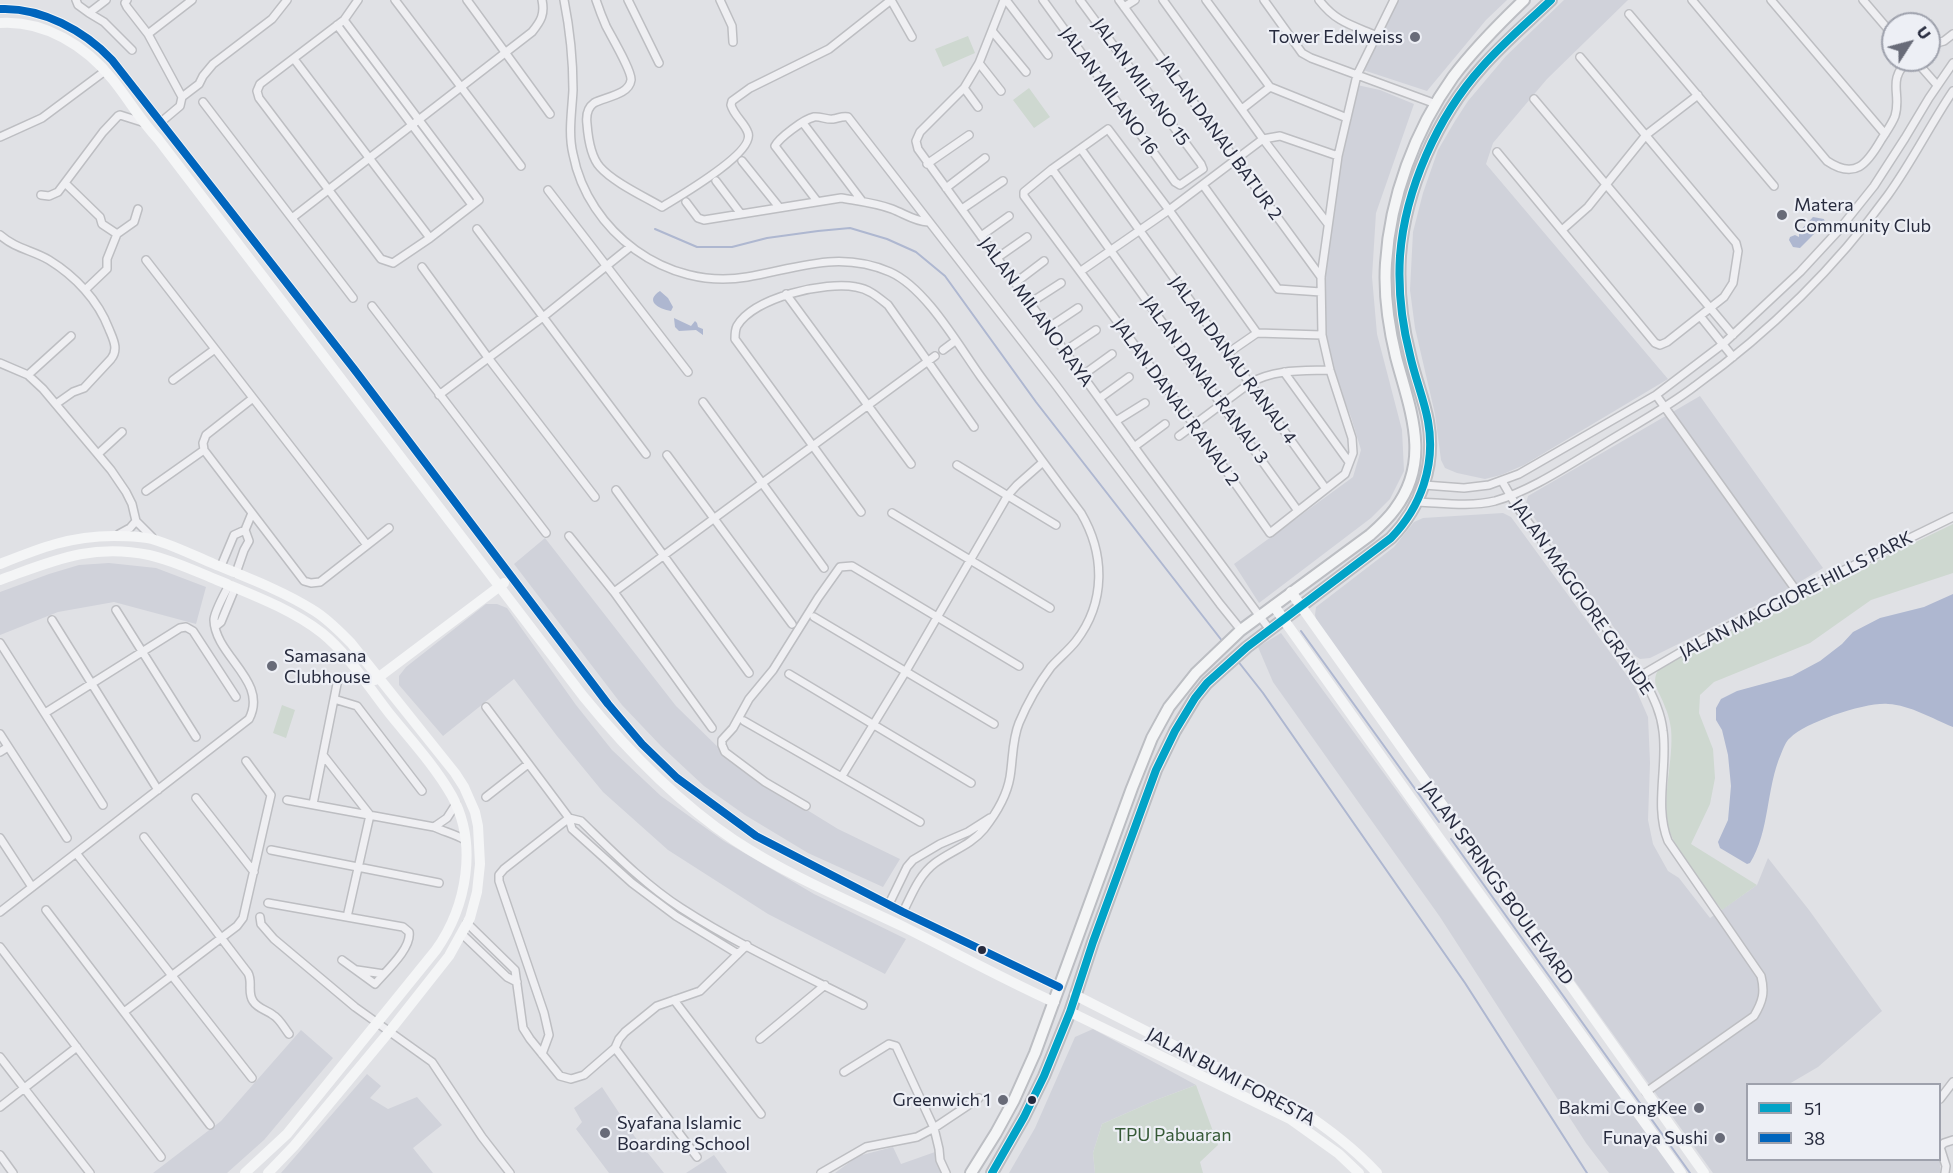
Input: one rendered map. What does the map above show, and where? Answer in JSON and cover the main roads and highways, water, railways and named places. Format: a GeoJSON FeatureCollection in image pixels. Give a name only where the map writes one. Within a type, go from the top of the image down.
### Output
{"type":"FeatureCollection","features":[{"type":"Feature","properties":{"kind":"main road"},"geometry":{"type":"LineString","coordinates":[[971,1173],[1014,1100],[1035,1053],[1120,820],[1152,738],[1169,707],[1180,690],[1211,657],[1291,592],[1370,535],[1389,517],[1404,495],[1414,469],[1417,444],[1391,331],[1388,309],[1387,256],[1400,186],[1415,146],[1436,104],[1453,77],[1472,53],[1524,0]]}},
{"type":"Feature","properties":{"kind":"main road"},"geometry":{"type":"LineString","coordinates":[[992,1173],[1044,1076],[1070,1012],[1156,770],[1175,731],[1195,698],[1247,647],[1391,538],[1410,517],[1418,502],[1428,470],[1430,438],[1428,421],[1409,353],[1403,319],[1400,257],[1406,219],[1427,153],[1449,112],[1481,68],[1551,0]]}},
{"type":"Feature","properties":{"kind":"main road"},"geometry":{"type":"LineString","coordinates":[[0,9],[24,11],[74,30],[91,40],[112,60],[354,369],[608,705],[642,744],[677,778],[741,826],[798,859],[1059,987]]}},
{"type":"Feature","properties":{"kind":"main road"},"geometry":{"type":"LineString","coordinates":[[0,23],[27,25],[61,37],[84,51],[105,71],[142,123],[158,139],[617,738],[681,799],[733,839],[759,855],[1054,1002]]}},
{"type":"Feature","properties":{"kind":"main road"},"geometry":{"type":"LineString","coordinates":[[1387,256],[1400,257]]}},
{"type":"Feature","properties":{"kind":"main road"},"geometry":{"type":"LineString","coordinates":[[342,379],[354,369]]}},
{"type":"Feature","properties":{"kind":"main road"},"geometry":{"type":"LineString","coordinates":[[0,564],[54,543],[116,536],[153,539],[276,590],[314,611],[339,632],[455,772],[464,787],[475,812],[480,848],[479,879],[474,905],[462,934],[449,956],[389,1032],[294,1146],[268,1173]]}},
{"type":"Feature","properties":{"kind":"main road"},"geometry":{"type":"LineString","coordinates":[[0,580],[62,558],[90,551],[119,551],[159,558],[291,613],[321,633],[339,650],[438,774],[456,804],[465,840],[465,875],[462,897],[450,927],[436,950],[377,1023],[287,1134],[253,1170]]}},
{"type":"Feature","properties":{"kind":"main road"},"geometry":{"type":"LineString","coordinates":[[368,686],[511,578]]}},
{"type":"Feature","properties":{"kind":"main road","name":"JALAN SPRINGS BOULEVARD"},"geometry":{"type":"LineString","coordinates":[[1291,592],[1704,1173]]}},
{"type":"Feature","properties":{"kind":"main road","name":"JALAN SPRINGS BOULEVARD"},"geometry":{"type":"LineString","coordinates":[[1274,606],[1681,1173]]}},
{"type":"Feature","properties":{"kind":"main road"},"geometry":{"type":"LineString","coordinates":[[1437,836],[1454,823]]}},
{"type":"Feature","properties":{"kind":"main road"},"geometry":{"type":"LineString","coordinates":[[733,839],[741,826]]}},
{"type":"Feature","properties":{"kind":"main road","name":"JALAN BUMI FORESTA"},"geometry":{"type":"LineString","coordinates":[[1075,996],[1297,1108],[1350,1146],[1377,1173]]}},
{"type":"Feature","properties":{"kind":"main road","name":"JALAN BUMI FORESTA"},"geometry":{"type":"LineString","coordinates":[[1070,1012],[1290,1119],[1339,1154],[1359,1173]]}},
{"type":"Feature","properties":{"kind":"main road"},"geometry":{"type":"LineString","coordinates":[[1253,1101],[1258,1088]]}},
{"type":"Feature","properties":{"kind":"water"},"geometry":{"type":"Polygon","coordinates":[[[1813,217],[1824,219],[1825,223],[1800,248],[1793,247],[1789,240],[1790,237],[1795,235],[1799,237],[1799,232],[1813,217]]]}},
{"type":"Feature","properties":{"kind":"water"},"geometry":{"type":"Polygon","coordinates":[[[660,291],[673,307],[671,311],[658,306],[653,301],[655,295],[660,291]]]}},
{"type":"Feature","properties":{"kind":"water"},"geometry":{"type":"Polygon","coordinates":[[[674,318],[691,326],[695,321],[698,327],[703,329],[703,335],[696,330],[679,331],[675,327],[674,318]]]}},
{"type":"Feature","properties":{"kind":"water"},"geometry":{"type":"Polygon","coordinates":[[[1953,594],[1953,727],[1913,710],[1888,704],[1866,706],[1809,726],[1786,743],[1776,767],[1761,837],[1750,863],[1747,864],[1720,848],[1718,842],[1728,820],[1731,786],[1728,755],[1722,730],[1716,720],[1716,708],[1721,699],[1737,691],[1792,676],[1820,661],[1853,632],[1880,618],[1924,607],[1953,594]]]}},
{"type":"Feature","properties":{"kind":"waterway"},"geometry":{"type":"LineString","coordinates":[[655,229],[697,247],[732,247],[767,238],[850,228],[887,239],[916,252],[945,276],[1036,402],[1223,642]]}},
{"type":"Feature","properties":{"kind":"waterway"},"geometry":{"type":"LineString","coordinates":[[1301,631],[1439,822]]}},
{"type":"Feature","properties":{"kind":"waterway"},"geometry":{"type":"LineString","coordinates":[[1237,660],[1263,693],[1465,983],[1587,1173]]}},
{"type":"Feature","properties":{"kind":"waterway"},"geometry":{"type":"LineString","coordinates":[[1451,839],[1690,1173]]}},
{"type":"Feature","properties":{"kind":"place","name":"Tower Edelweiss"},"geometry":{"type":"Point","coordinates":[1415,37]}},
{"type":"Feature","properties":{"kind":"place","name":"Matera Community Club"},"geometry":{"type":"Point","coordinates":[1782,215]}},
{"type":"Feature","properties":{"kind":"place","name":"Samasana Clubhouse"},"geometry":{"type":"Point","coordinates":[272,666]}},
{"type":"Feature","properties":{"kind":"place","name":"Greenwich 1"},"geometry":{"type":"Point","coordinates":[1003,1100]}},
{"type":"Feature","properties":{"kind":"place","name":"Bakmi CongKee"},"geometry":{"type":"Point","coordinates":[1699,1108]}},
{"type":"Feature","properties":{"kind":"place","name":"Syafana Islamic Boarding School"},"geometry":{"type":"Point","coordinates":[605,1133]}},
{"type":"Feature","properties":{"kind":"place","name":"Funaya Sushi"},"geometry":{"type":"Point","coordinates":[1720,1138]}},
{"type":"Feature","properties":{"kind":"park label","name":"TPU Pabuaran"},"geometry":{"type":"Point","coordinates":[1173,1135]}}]}
